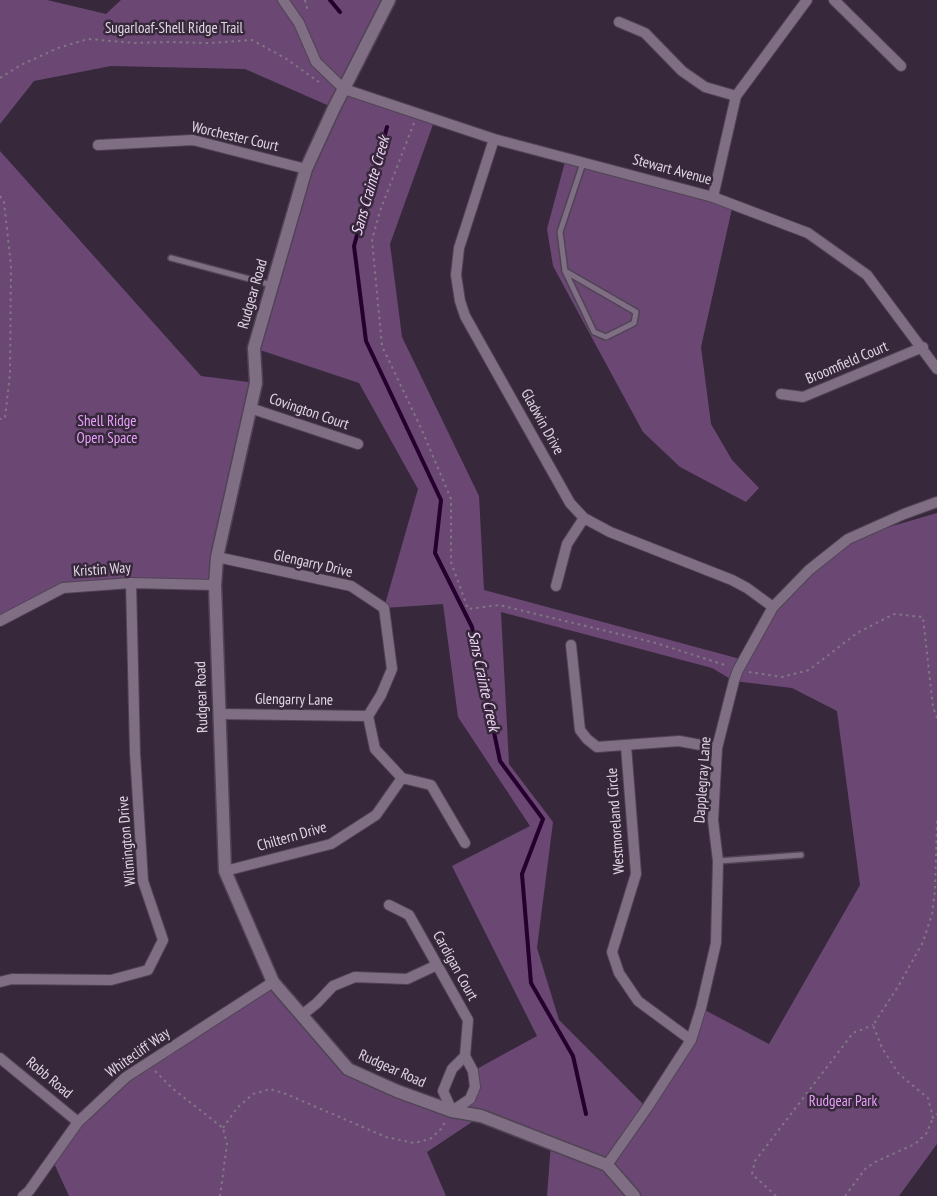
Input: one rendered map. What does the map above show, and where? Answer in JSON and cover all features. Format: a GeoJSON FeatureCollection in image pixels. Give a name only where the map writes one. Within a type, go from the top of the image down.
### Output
{"type":"FeatureCollection","features":[{"type":"Feature","properties":{"kind":"street"},"geometry":{"type":"LineString","coordinates":[[283,0],[299,23],[316,62],[344,89]]}},
{"type":"Feature","properties":{"kind":"street","name":"Rudgear Road"},"geometry":{"type":"LineString","coordinates":[[389,0],[306,169],[254,348],[256,383],[216,557],[214,585],[225,872],[273,982],[348,1069],[397,1091],[452,1111],[481,1116],[607,1165],[634,1196]]}},
{"type":"Feature","properties":{"kind":"street"},"geometry":{"type":"LineString","coordinates":[[713,197],[736,96],[807,0]]}},
{"type":"Feature","properties":{"kind":"street"},"geometry":{"type":"LineString","coordinates":[[834,0],[901,66]]}},
{"type":"Feature","properties":{"kind":"street"},"geometry":{"type":"LineString","coordinates":[[619,22],[645,33],[682,71],[705,86],[736,96]]}},
{"type":"Feature","properties":{"kind":"street","name":"Stewart Avenue"},"geometry":{"type":"LineString","coordinates":[[344,89],[494,139],[713,197],[808,234],[867,275],[937,368]]}},
{"type":"Feature","properties":{"kind":"street","name":"Gladwin Drive"},"geometry":{"type":"LineString","coordinates":[[494,139],[459,248],[456,275],[460,301],[466,316],[570,503],[584,518],[610,532],[732,580],[773,606]]}},
{"type":"Feature","properties":{"kind":"street","name":"Worchester Court"},"geometry":{"type":"LineString","coordinates":[[98,145],[193,140],[306,169]]}},
{"type":"Feature","properties":{"kind":"street","name":"Broomfield Court"},"geometry":{"type":"LineString","coordinates":[[781,394],[803,398],[923,347]]}},
{"type":"Feature","properties":{"kind":"street","name":"Covington Court"},"geometry":{"type":"LineString","coordinates":[[250,408],[358,444]]}},
{"type":"Feature","properties":{"kind":"street","name":"Dapplegray Lane"},"geometry":{"type":"LineString","coordinates":[[607,1165],[648,1108],[691,1040],[701,1008],[716,943],[718,861],[713,820],[717,748],[738,670],[773,606],[809,570],[848,539],[904,514],[937,502]]}},
{"type":"Feature","properties":{"kind":"street"},"geometry":{"type":"LineString","coordinates":[[556,586],[567,544],[584,518]]}},
{"type":"Feature","properties":{"kind":"street","name":"Glengarry Drive"},"geometry":{"type":"LineString","coordinates":[[216,557],[351,586],[384,608],[392,669],[381,695],[368,716]]}},
{"type":"Feature","properties":{"kind":"street","name":"Kristin Way"},"geometry":{"type":"LineString","coordinates":[[0,621],[63,588],[131,583],[214,585]]}},
{"type":"Feature","properties":{"kind":"street","name":"Wilmington Drive"},"geometry":{"type":"LineString","coordinates":[[0,982],[12,979],[111,980],[148,970],[163,940],[143,881],[135,753],[131,583]]}},
{"type":"Feature","properties":{"kind":"street"},"geometry":{"type":"LineString","coordinates":[[571,645],[580,730],[586,739],[597,747],[626,746]]}},
{"type":"Feature","properties":{"kind":"street","name":"Glengarry Lane"},"geometry":{"type":"LineString","coordinates":[[219,714],[368,716]]}},
{"type":"Feature","properties":{"kind":"street"},"geometry":{"type":"LineString","coordinates":[[368,716],[375,749],[402,778],[431,785],[465,843]]}},
{"type":"Feature","properties":{"kind":"street","name":"Westmoreland Circle"},"geometry":{"type":"LineString","coordinates":[[691,1040],[638,1001],[619,973],[612,952],[636,874],[626,746],[679,741],[717,748]]}},
{"type":"Feature","properties":{"kind":"street","name":"Chiltern Drive"},"geometry":{"type":"LineString","coordinates":[[225,872],[331,844],[376,815],[402,778]]}},
{"type":"Feature","properties":{"kind":"street","name":"Cardigan Court"},"geometry":{"type":"LineString","coordinates":[[389,905],[409,915],[468,1020],[465,1056],[473,1071],[475,1087],[470,1099],[452,1111]]}},
{"type":"Feature","properties":{"kind":"street"},"geometry":{"type":"LineString","coordinates":[[302,1015],[333,986],[354,977],[407,979],[437,965]]}},
{"type":"Feature","properties":{"kind":"street","name":"Whitecliff Way"},"geometry":{"type":"LineString","coordinates":[[23,1196],[29,1191],[78,1122],[126,1077],[273,982]]}},
{"type":"Feature","properties":{"kind":"street"},"geometry":{"type":"LineString","coordinates":[[452,1111],[443,1091],[452,1069],[465,1056]]}},
{"type":"Feature","properties":{"kind":"street","name":"Robb Road"},"geometry":{"type":"LineString","coordinates":[[0,1058],[78,1122]]}},
{"type":"Feature","properties":{"kind":"lane"},"geometry":{"type":"LineString","coordinates":[[565,271],[636,312],[634,323],[606,337],[594,332],[565,271],[560,232],[583,162]]}},
{"type":"Feature","properties":{"kind":"lane"},"geometry":{"type":"LineString","coordinates":[[172,258],[272,285]]}},
{"type":"Feature","properties":{"kind":"lane"},"geometry":{"type":"LineString","coordinates":[[718,861],[801,855]]}},
{"type":"Feature","properties":{"kind":"path","name":"Sugarloaf-Shell Ridge Trail"},"geometry":{"type":"LineString","coordinates":[[0,78],[21,65],[58,48],[88,39],[135,43],[210,43],[252,40],[285,58],[317,81],[344,89]]}},
{"type":"Feature","properties":{"kind":"path"},"geometry":{"type":"LineString","coordinates":[[0,196],[4,202],[12,266],[10,373],[5,418],[0,418]]}},
{"type":"Feature","properties":{"kind":"path"},"geometry":{"type":"LineString","coordinates":[[776,1196],[752,1174],[755,1161],[853,1033],[873,1025],[899,985],[923,942],[932,914],[936,891],[937,820]]}},
{"type":"Feature","properties":{"kind":"path"},"geometry":{"type":"LineString","coordinates":[[873,1025],[882,1048],[899,1074],[928,1098],[933,1118]]}},
{"type":"Feature","properties":{"kind":"path"},"geometry":{"type":"LineString","coordinates":[[147,1063],[173,1089],[222,1128],[226,1144],[220,1196]]}},
{"type":"Feature","properties":{"kind":"path"},"geometry":{"type":"LineString","coordinates":[[222,1128],[237,1108],[253,1094],[270,1089],[386,1137],[414,1143],[430,1139],[441,1129],[452,1111]]}},
{"type":"Feature","properties":{"kind":"path"},"geometry":{"type":"LineString","coordinates":[[845,1196],[866,1168],[915,1144],[926,1134],[933,1118],[937,1114]]}},
{"type":"Feature","properties":{"kind":"green space","name":"Rudgear Park"},"geometry":{"type":"Polygon","coordinates":[[[0,0],[47,0],[106,14],[121,0],[389,0],[344,89],[435,119],[390,244],[402,337],[479,496],[484,590],[744,660],[773,607],[848,539],[937,513],[937,1144],[899,1196],[547,1196],[551,1143],[481,1116],[427,1152],[446,1196],[69,1196],[52,1159],[78,1122],[126,1077],[273,982],[348,1069],[452,1111],[470,1099],[473,1071],[537,1036],[452,866],[530,826],[458,717],[443,604],[384,608],[418,489],[359,383],[254,348],[306,169],[334,108],[245,69],[111,66],[34,81],[0,124],[0,0]],[[501,612],[509,764],[553,822],[537,948],[559,1020],[647,1108],[691,1040],[701,1008],[769,1044],[860,885],[837,711],[792,688],[734,681],[712,668],[501,612]]]}},
{"type":"Feature","properties":{"kind":"green space","name":"Shell Ridge Open Space"},"geometry":{"type":"Polygon","coordinates":[[[0,151],[201,376],[256,383],[215,585],[63,588],[0,621],[0,151]]]}},
{"type":"Feature","properties":{"kind":"green space"},"geometry":{"type":"Polygon","coordinates":[[[566,158],[733,204],[701,347],[711,424],[732,460],[759,488],[746,502],[680,467],[643,432],[553,266],[547,229],[566,158]]]}},
{"type":"Feature","properties":{"kind":"waterway","name":"Sans Crainte Creek"},"geometry":{"type":"LineString","coordinates":[[330,0],[340,12]]}},
{"type":"Feature","properties":{"kind":"waterway","name":"Sans Crainte Creek"},"geometry":{"type":"LineString","coordinates":[[387,127],[354,246],[366,341],[441,500],[435,553],[472,627],[500,761],[543,819],[522,874],[531,983],[573,1056],[586,1114]]}}]}
